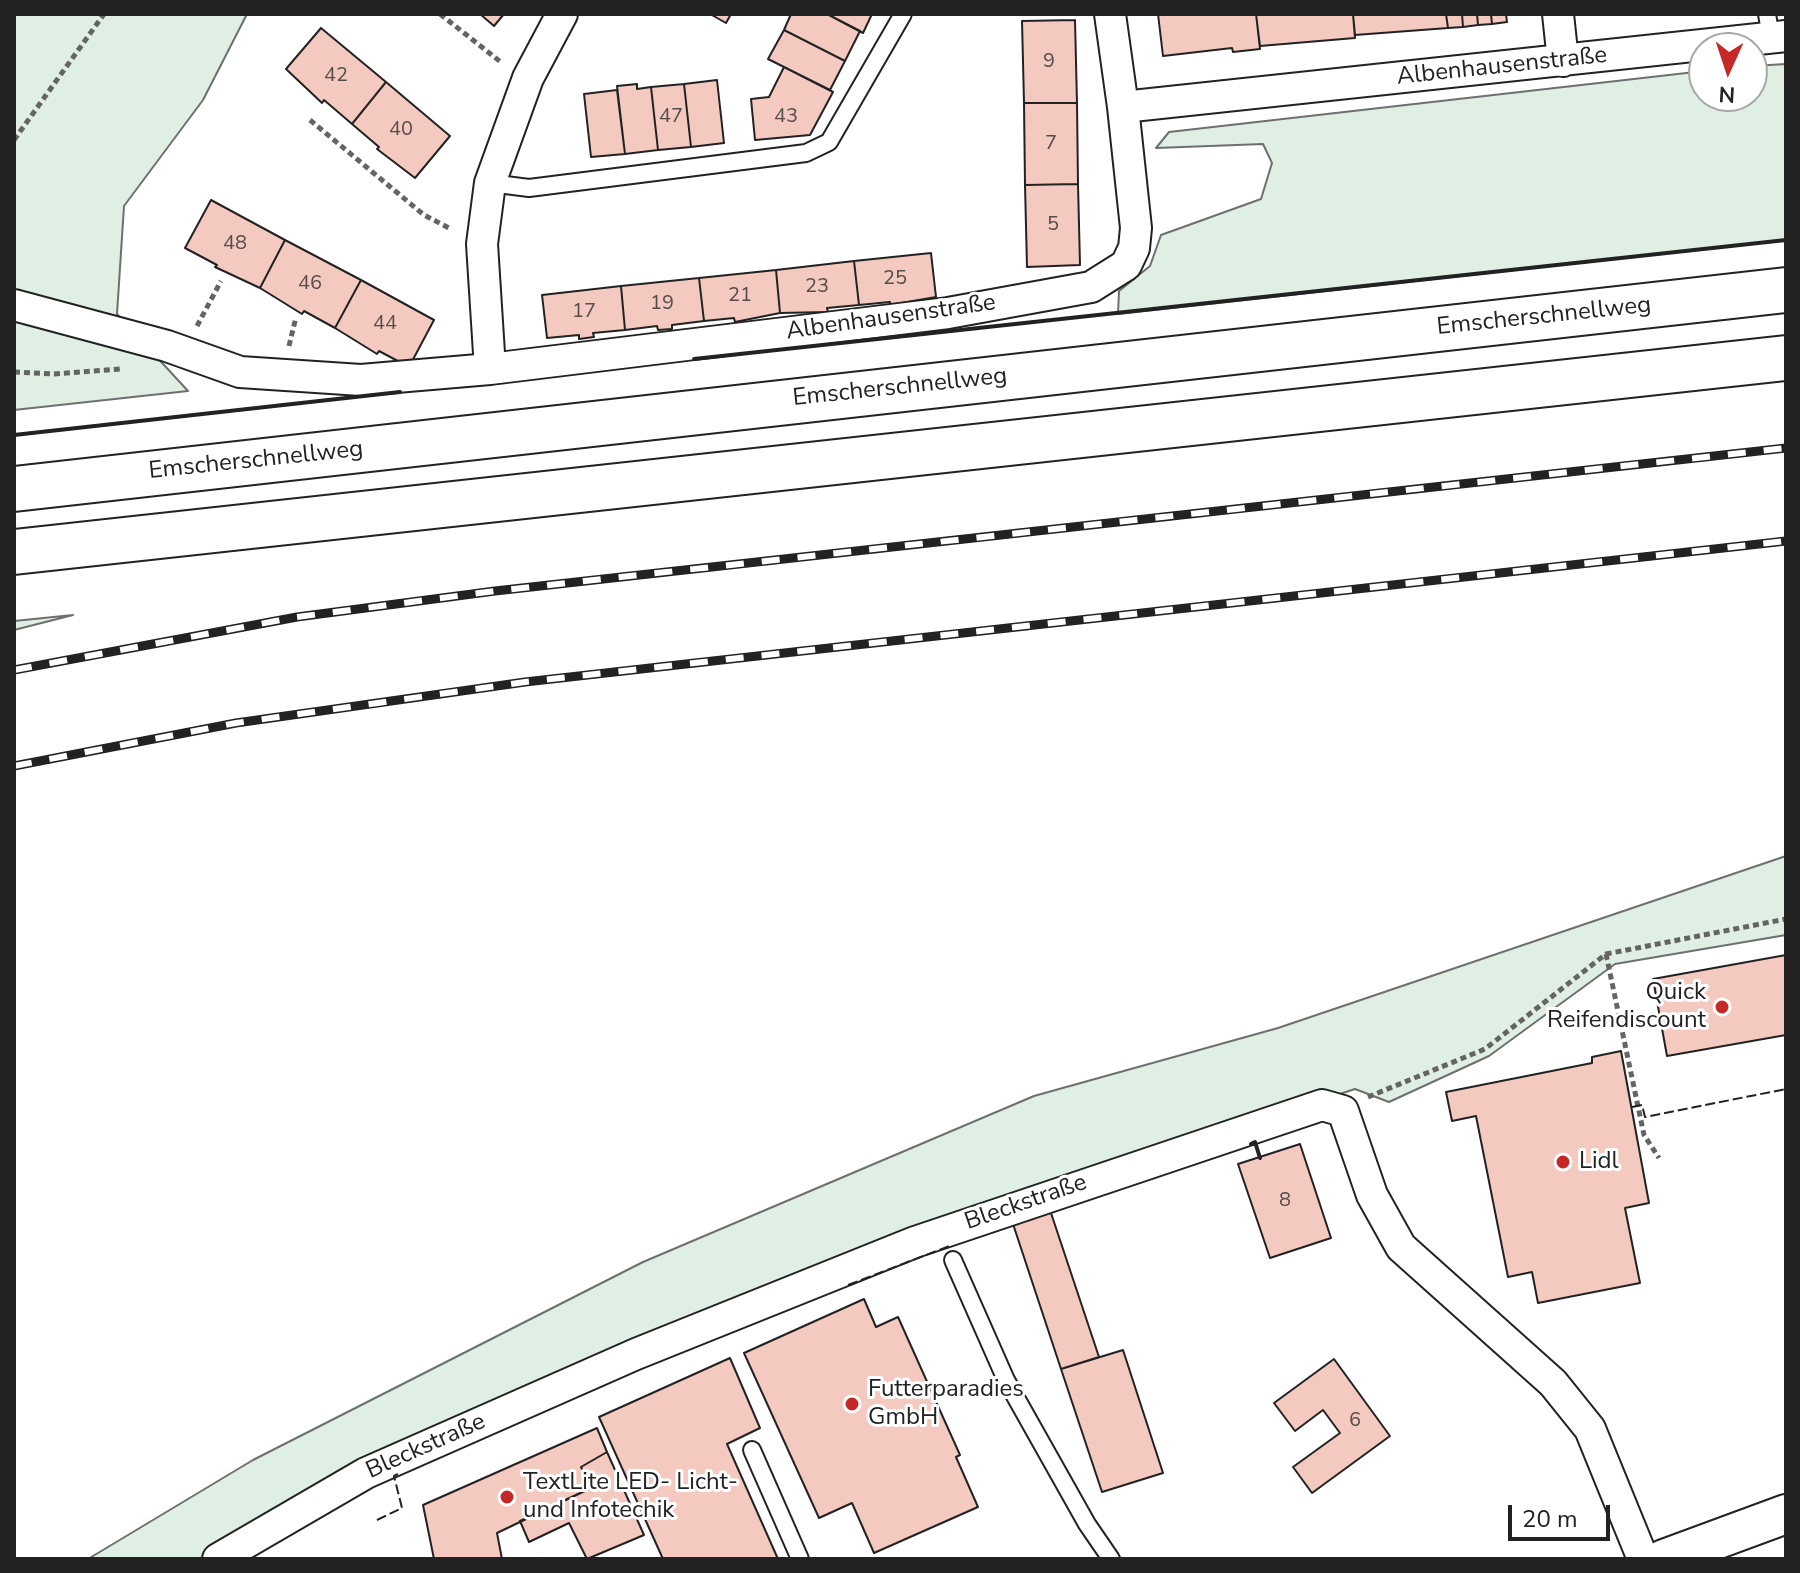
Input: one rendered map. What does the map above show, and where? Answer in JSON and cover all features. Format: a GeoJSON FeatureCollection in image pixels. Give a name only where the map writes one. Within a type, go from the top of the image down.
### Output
{"type":"FeatureCollection","features":[{"type":"Feature","properties":{"kind":"highway","name":"Emscherschnellweg"},"geometry":{"type":"LineString","coordinates":[[14,489],[1786,290]]}},
{"type":"Feature","properties":{"kind":"highway"},"geometry":{"type":"LineString","coordinates":[[14,552],[1786,358]]}},
{"type":"Feature","properties":{"kind":"street"},"geometry":{"type":"LineString","coordinates":[[490,369],[482,244],[490,183],[528,78],[562,14]]}},
{"type":"Feature","properties":{"kind":"street","name":"Albenhausenstraße"},"geometry":{"type":"LineString","coordinates":[[14,305],[175,349],[240,372],[361,380],[490,369],[948,313],[1091,287],[1126,265],[1134,248],[1136,228],[1110,14]]}},
{"type":"Feature","properties":{"kind":"street"},"geometry":{"type":"LineString","coordinates":[[1558,14],[1563,61]]}},
{"type":"Feature","properties":{"kind":"street","name":"Albenhausenstraße"},"geometry":{"type":"LineString","coordinates":[[1123,107],[1563,61],[1775,29]]}},
{"type":"Feature","properties":{"kind":"street","name":"Bleckstraße"},"geometry":{"type":"LineString","coordinates":[[218,1559],[366,1473],[636,1354],[886,1253],[1322,1105],[1343,1111]]}},
{"type":"Feature","properties":{"kind":"street"},"geometry":{"type":"LineString","coordinates":[[1343,1111],[1372,1195],[1401,1247],[1553,1383],[1590,1429],[1643,1559]]}},
{"type":"Feature","properties":{"kind":"street"},"geometry":{"type":"LineString","coordinates":[[1664,1559],[1786,1514]]}},
{"type":"Feature","properties":{"kind":"lane"},"geometry":{"type":"LineString","coordinates":[[490,183],[529,188],[806,153],[829,142],[903,14]]}},
{"type":"Feature","properties":{"kind":"lane"},"geometry":{"type":"LineString","coordinates":[[953,1260],[1006,1380],[1087,1524],[1111,1559]]}},
{"type":"Feature","properties":{"kind":"lane"},"geometry":{"type":"LineString","coordinates":[[752,1450],[800,1559]]}},
{"type":"Feature","properties":{"kind":"path"},"geometry":{"type":"LineString","coordinates":[[14,140],[104,14]]}},
{"type":"Feature","properties":{"kind":"path"},"geometry":{"type":"LineString","coordinates":[[440,14],[486,53],[528,78]]}},
{"type":"Feature","properties":{"kind":"path"},"geometry":{"type":"LineString","coordinates":[[310,120],[424,215],[482,244]]}},
{"type":"Feature","properties":{"kind":"path"},"geometry":{"type":"LineString","coordinates":[[14,372],[110,371],[142,363],[175,349],[221,281]]}},
{"type":"Feature","properties":{"kind":"path"},"geometry":{"type":"LineString","coordinates":[[1343,1111],[1375,1092],[1421,1077],[1485,1049],[1606,954],[1786,919]]}},
{"type":"Feature","properties":{"kind":"path"},"geometry":{"type":"LineString","coordinates":[[1606,954],[1644,1135],[1659,1158]]}},
{"type":"Feature","properties":{"kind":"green space"},"geometry":{"type":"Polygon","coordinates":[[[14,14],[247,14],[203,100],[124,206],[117,314],[188,391],[14,410],[14,14]]]}},
{"type":"Feature","properties":{"kind":"green space"},"geometry":{"type":"Polygon","coordinates":[[[1786,64],[1786,240],[1118,314],[1119,291],[1150,266],[1161,235],[1261,199],[1272,163],[1263,144],[1156,148],[1169,132],[1688,73],[1688,112],[1768,112],[1768,65],[1786,64]]]}},
{"type":"Feature","properties":{"kind":"green space"},"geometry":{"type":"Polygon","coordinates":[[[73,615],[14,630],[14,621],[73,615]]]}},
{"type":"Feature","properties":{"kind":"green space"},"geometry":{"type":"Polygon","coordinates":[[[1786,856],[1786,935],[1615,964],[1489,1056],[1389,1102],[1355,1089],[919,1234],[203,1559],[88,1559],[253,1460],[643,1262],[1034,1096],[1278,1028],[1786,856]]]}},
{"type":"Feature","properties":{"kind":"building"},"geometry":{"type":"Polygon","coordinates":[[[480,14],[504,14],[494,26],[480,14]]]}},
{"type":"Feature","properties":{"kind":"building"},"geometry":{"type":"Polygon","coordinates":[[[710,14],[731,14],[726,23],[710,14]]]}},
{"type":"Feature","properties":{"kind":"building"},"geometry":{"type":"Polygon","coordinates":[[[791,14],[827,14],[860,31],[845,61],[784,30],[791,14]]]}},
{"type":"Feature","properties":{"kind":"building"},"geometry":{"type":"Polygon","coordinates":[[[827,14],[872,14],[863,33],[827,14]]]}},
{"type":"Feature","properties":{"kind":"building"},"geometry":{"type":"Polygon","coordinates":[[[1158,14],[1256,14],[1260,49],[1233,52],[1232,48],[1163,56],[1158,14]]]}},
{"type":"Feature","properties":{"kind":"building"},"geometry":{"type":"Polygon","coordinates":[[[1256,14],[1353,14],[1355,38],[1260,46],[1256,14]]]}},
{"type":"Feature","properties":{"kind":"building"},"geometry":{"type":"Polygon","coordinates":[[[1353,14],[1446,14],[1448,28],[1355,35],[1353,14]]]}},
{"type":"Feature","properties":{"kind":"building"},"geometry":{"type":"Polygon","coordinates":[[[1446,14],[1462,14],[1463,27],[1448,28],[1446,14]]]}},
{"type":"Feature","properties":{"kind":"building"},"geometry":{"type":"Polygon","coordinates":[[[1462,14],[1477,14],[1478,25],[1463,27],[1462,14]]]}},
{"type":"Feature","properties":{"kind":"building"},"geometry":{"type":"Polygon","coordinates":[[[1477,14],[1491,14],[1492,24],[1478,25],[1477,14]]]}},
{"type":"Feature","properties":{"kind":"building"},"geometry":{"type":"Polygon","coordinates":[[[1491,14],[1506,14],[1507,22],[1492,24],[1491,14]]]}},
{"type":"Feature","properties":{"kind":"building"},"geometry":{"type":"Polygon","coordinates":[[[1075,20],[1077,103],[1024,103],[1022,21],[1075,20]]]}},
{"type":"Feature","properties":{"kind":"building"},"geometry":{"type":"Polygon","coordinates":[[[321,28],[386,82],[352,124],[324,100],[322,103],[286,69],[321,28]]]}},
{"type":"Feature","properties":{"kind":"building"},"geometry":{"type":"Polygon","coordinates":[[[784,30],[845,61],[830,90],[768,59],[784,30]]]}},
{"type":"Feature","properties":{"kind":"building"},"geometry":{"type":"Polygon","coordinates":[[[784,67],[833,92],[810,135],[755,140],[751,99],[769,97],[784,67]]]}},
{"type":"Feature","properties":{"kind":"building"},"geometry":{"type":"Polygon","coordinates":[[[717,80],[724,143],[691,147],[684,84],[717,80]]]}},
{"type":"Feature","properties":{"kind":"building"},"geometry":{"type":"Polygon","coordinates":[[[386,82],[450,136],[415,178],[377,149],[379,147],[352,124],[386,82]]]}},
{"type":"Feature","properties":{"kind":"building"},"geometry":{"type":"Polygon","coordinates":[[[637,84],[637,89],[651,87],[658,150],[625,154],[617,86],[637,84]]]}},
{"type":"Feature","properties":{"kind":"building"},"geometry":{"type":"Polygon","coordinates":[[[684,84],[691,147],[658,150],[651,87],[684,84]]]}},
{"type":"Feature","properties":{"kind":"building"},"geometry":{"type":"Polygon","coordinates":[[[617,90],[625,154],[591,157],[584,94],[617,90]]]}},
{"type":"Feature","properties":{"kind":"building"},"geometry":{"type":"Polygon","coordinates":[[[1024,103],[1077,103],[1078,184],[1025,185],[1024,103]]]}},
{"type":"Feature","properties":{"kind":"building"},"geometry":{"type":"Polygon","coordinates":[[[1078,184],[1080,265],[1027,267],[1025,185],[1078,184]]]}},
{"type":"Feature","properties":{"kind":"building"},"geometry":{"type":"Polygon","coordinates":[[[211,200],[285,240],[260,288],[215,267],[217,265],[185,248],[211,200]]]}},
{"type":"Feature","properties":{"kind":"building"},"geometry":{"type":"Polygon","coordinates":[[[285,240],[361,280],[335,328],[304,311],[302,314],[260,288],[285,240]]]}},
{"type":"Feature","properties":{"kind":"building"},"geometry":{"type":"Polygon","coordinates":[[[931,253],[936,297],[890,305],[890,302],[859,305],[854,261],[931,253]]]}},
{"type":"Feature","properties":{"kind":"building"},"geometry":{"type":"Polygon","coordinates":[[[854,261],[859,305],[827,308],[828,312],[780,313],[776,270],[854,261]]]}},
{"type":"Feature","properties":{"kind":"building"},"geometry":{"type":"Polygon","coordinates":[[[776,270],[780,313],[735,322],[734,318],[704,321],[699,278],[776,270]]]}},
{"type":"Feature","properties":{"kind":"building"},"geometry":{"type":"Polygon","coordinates":[[[699,278],[704,321],[672,325],[672,329],[658,330],[657,326],[625,330],[621,286],[699,278]]]}},
{"type":"Feature","properties":{"kind":"building"},"geometry":{"type":"Polygon","coordinates":[[[361,280],[434,320],[409,367],[379,351],[377,354],[335,328],[361,280]]]}},
{"type":"Feature","properties":{"kind":"building"},"geometry":{"type":"Polygon","coordinates":[[[621,286],[625,330],[593,333],[594,337],[579,339],[579,335],[547,338],[542,295],[621,286]]]}},
{"type":"Feature","properties":{"kind":"building","name":"Quick Reifendiscount"},"geometry":{"type":"Polygon","coordinates":[[[1786,955],[1786,1035],[1667,1056],[1653,979],[1786,955]]]}},
{"type":"Feature","properties":{"kind":"building","name":"Lidl"},"geometry":{"type":"Polygon","coordinates":[[[1621,1051],[1649,1203],[1625,1208],[1640,1283],[1538,1303],[1532,1272],[1508,1277],[1476,1116],[1452,1121],[1446,1092],[1592,1063],[1592,1057],[1621,1051]]]}},
{"type":"Feature","properties":{"kind":"building"},"geometry":{"type":"Polygon","coordinates":[[[1300,1144],[1331,1238],[1270,1258],[1238,1164],[1300,1144]]]}},
{"type":"Feature","properties":{"kind":"building"},"geometry":{"type":"Polygon","coordinates":[[[1050,1210],[1099,1357],[1061,1369],[1012,1221],[1050,1210]]]}},
{"type":"Feature","properties":{"kind":"building","name":"Futterparadies GmbH"},"geometry":{"type":"Polygon","coordinates":[[[864,1299],[876,1327],[898,1317],[960,1455],[956,1457],[978,1507],[874,1553],[852,1503],[819,1518],[744,1353],[864,1299]]]}},
{"type":"Feature","properties":{"kind":"building"},"geometry":{"type":"Polygon","coordinates":[[[1123,1350],[1163,1473],[1102,1492],[1061,1369],[1123,1350]]]}},
{"type":"Feature","properties":{"kind":"building"},"geometry":{"type":"Polygon","coordinates":[[[730,1358],[760,1428],[727,1444],[778,1559],[663,1559],[599,1417],[730,1358]]]}},
{"type":"Feature","properties":{"kind":"building"},"geometry":{"type":"Polygon","coordinates":[[[1334,1359],[1390,1436],[1312,1493],[1293,1467],[1340,1433],[1323,1410],[1295,1431],[1274,1403],[1334,1359]]]}},
{"type":"Feature","properties":{"kind":"building","name":"TextLite LED- Licht- und Infotechik"},"geometry":{"type":"Polygon","coordinates":[[[597,1428],[607,1452],[581,1467],[591,1488],[497,1533],[502,1559],[434,1559],[423,1505],[597,1428]]]}},
{"type":"Feature","properties":{"kind":"building","name":"TextLite LED- Licht- und Infotechik"},"geometry":{"type":"Polygon","coordinates":[[[607,1452],[644,1535],[587,1559],[569,1523],[529,1542],[520,1521],[591,1488],[581,1467],[607,1452]]]}},
{"type":"Feature","properties":{"kind":"railway"},"geometry":{"type":"LineString","coordinates":[[14,670],[297,617],[495,591],[1786,448]]}},
{"type":"Feature","properties":{"kind":"railway"},"geometry":{"type":"LineString","coordinates":[[14,766],[236,723],[525,682],[1786,541]]}},
{"type":"Feature","properties":{"kind":"fence"},"geometry":{"type":"LineString","coordinates":[[1632,1107],[1642,1105],[1645,1117],[1786,1089]]}},
{"type":"Feature","properties":{"kind":"fence"},"geometry":{"type":"LineString","coordinates":[[848,1285],[952,1245]]}},
{"type":"Feature","properties":{"kind":"fence"},"geometry":{"type":"LineString","coordinates":[[377,1520],[402,1508],[394,1476],[398,1474]]}},
{"type":"Feature","properties":{"kind":"wall"},"geometry":{"type":"LineString","coordinates":[[694,359],[1786,240]]}},
{"type":"Feature","properties":{"kind":"wall"},"geometry":{"type":"LineString","coordinates":[[14,435],[400,392]]}},
{"type":"Feature","properties":{"kind":"wall"},"geometry":{"type":"LineString","coordinates":[[1251,1144],[1255,1142],[1260,1158]]}},
{"type":"Feature","properties":{"kind":"place","name":"Quick Reifendiscount"},"geometry":{"type":"Point","coordinates":[1722,1007]}},
{"type":"Feature","properties":{"kind":"place","name":"Lidl"},"geometry":{"type":"Point","coordinates":[1563,1162]}},
{"type":"Feature","properties":{"kind":"place","name":"Futterparadies GmbH"},"geometry":{"type":"Point","coordinates":[852,1404]}},
{"type":"Feature","properties":{"kind":"place","name":"TextLite LED- Licht- und Infotechik"},"geometry":{"type":"Point","coordinates":[507,1497]}}]}
